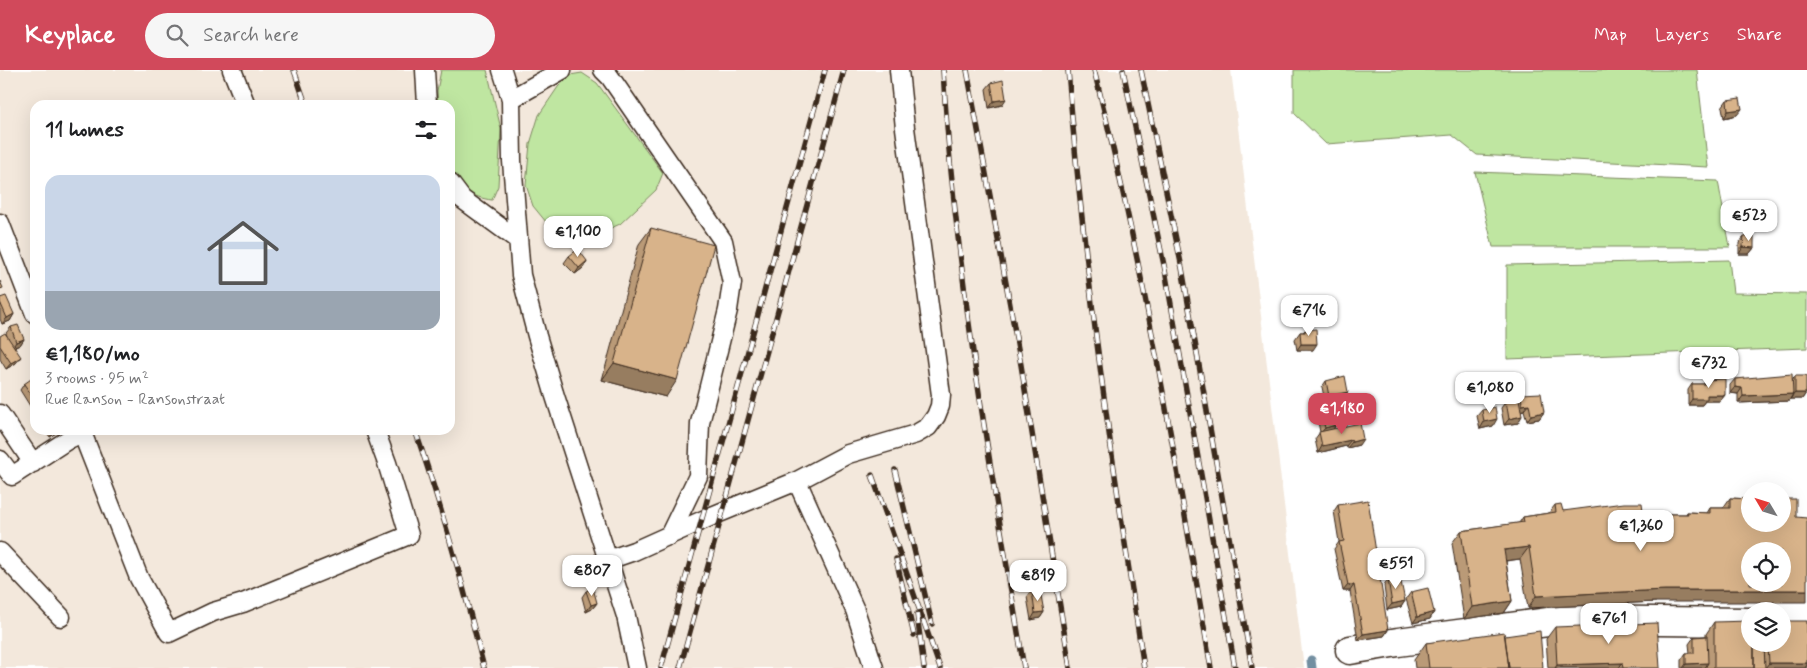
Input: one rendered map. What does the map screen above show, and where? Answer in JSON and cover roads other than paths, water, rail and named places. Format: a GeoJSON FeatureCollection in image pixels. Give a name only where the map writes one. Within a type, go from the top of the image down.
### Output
{"type":"FeatureCollection","features":[{"type":"Feature","properties":{"kind":"street"},"geometry":{"type":"LineString","coordinates":[[1350,650],[1563,620],[1741,622]]}},
{"type":"Feature","properties":{"kind":"lane"},"geometry":{"type":"LineString","coordinates":[[232,70],[244,100]]}},
{"type":"Feature","properties":{"kind":"lane"},"geometry":{"type":"LineString","coordinates":[[425,70],[427,100]]}},
{"type":"Feature","properties":{"kind":"lane"},"geometry":{"type":"LineString","coordinates":[[502,70],[511,99],[512,162],[521,275],[537,336],[626,616],[638,668]]}},
{"type":"Feature","properties":{"kind":"lane"},"geometry":{"type":"LineString","coordinates":[[511,99],[562,70]]}},
{"type":"Feature","properties":{"kind":"lane"},"geometry":{"type":"LineString","coordinates":[[603,70],[610,77],[667,158],[723,241],[732,283],[728,310],[700,423],[698,476],[669,536]]}},
{"type":"Feature","properties":{"kind":"lane"},"geometry":{"type":"LineString","coordinates":[[608,560],[634,551],[797,481],[848,454],[916,434],[928,427],[936,416],[940,406],[940,395],[906,138],[899,70]]}},
{"type":"Feature","properties":{"kind":"lane"},"geometry":{"type":"LineString","coordinates":[[455,190],[462,199],[518,240]]}},
{"type":"Feature","properties":{"kind":"lane"},"geometry":{"type":"LineString","coordinates":[[0,223],[30,301]]}},
{"type":"Feature","properties":{"kind":"lane"},"geometry":{"type":"LineString","coordinates":[[0,414],[33,463]]}},
{"type":"Feature","properties":{"kind":"lane"},"geometry":{"type":"LineString","coordinates":[[0,460],[12,476],[76,435]]}},
{"type":"Feature","properties":{"kind":"lane"},"geometry":{"type":"LineString","coordinates":[[82,435],[139,578],[169,633],[213,612],[243,603],[409,535],[388,463],[377,435]]}},
{"type":"Feature","properties":{"kind":"lane"},"geometry":{"type":"LineString","coordinates":[[797,481],[854,610],[874,668]]}},
{"type":"Feature","properties":{"kind":"lane"},"geometry":{"type":"LineString","coordinates":[[0,552],[61,617]]}},
{"type":"Feature","properties":{"kind":"waterway"},"geometry":{"type":"LineString","coordinates":[[1311,660],[1312,668]]}},
{"type":"Feature","properties":{"kind":"railway"},"geometry":{"type":"LineString","coordinates":[[294,70],[304,100]]}},
{"type":"Feature","properties":{"kind":"railway"},"geometry":{"type":"LineString","coordinates":[[661,668],[825,70]]}},
{"type":"Feature","properties":{"kind":"railway"},"geometry":{"type":"LineString","coordinates":[[680,668],[844,70]]}},
{"type":"Feature","properties":{"kind":"railway"},"geometry":{"type":"LineString","coordinates":[[943,70],[956,220],[965,295],[987,445],[1024,668]]}},
{"type":"Feature","properties":{"kind":"railway"},"geometry":{"type":"LineString","coordinates":[[967,70],[1021,365],[1070,668]]}},
{"type":"Feature","properties":{"kind":"railway"},"geometry":{"type":"LineString","coordinates":[[1068,70],[1082,220],[1100,370],[1144,668]]}},
{"type":"Feature","properties":{"kind":"railway"},"geometry":{"type":"LineString","coordinates":[[1094,70],[1129,218],[1144,293],[1211,668]]}},
{"type":"Feature","properties":{"kind":"railway"},"geometry":{"type":"LineString","coordinates":[[1123,70],[1165,270],[1235,668]]}},
{"type":"Feature","properties":{"kind":"railway"},"geometry":{"type":"LineString","coordinates":[[1141,70],[1182,268],[1252,668]]}},
{"type":"Feature","properties":{"kind":"railway"},"geometry":{"type":"LineString","coordinates":[[417,435],[452,548],[484,668]]}},
{"type":"Feature","properties":{"kind":"railway"},"geometry":{"type":"LineString","coordinates":[[895,470],[932,624]]}},
{"type":"Feature","properties":{"kind":"railway"},"geometry":{"type":"LineString","coordinates":[[872,475],[940,668]]}},
{"type":"Feature","properties":{"kind":"railway"},"geometry":{"type":"LineString","coordinates":[[896,559],[914,635]]}},
{"type":"Feature","properties":{"kind":"railway"},"geometry":{"type":"LineString","coordinates":[[917,614],[924,668]]}}]}
